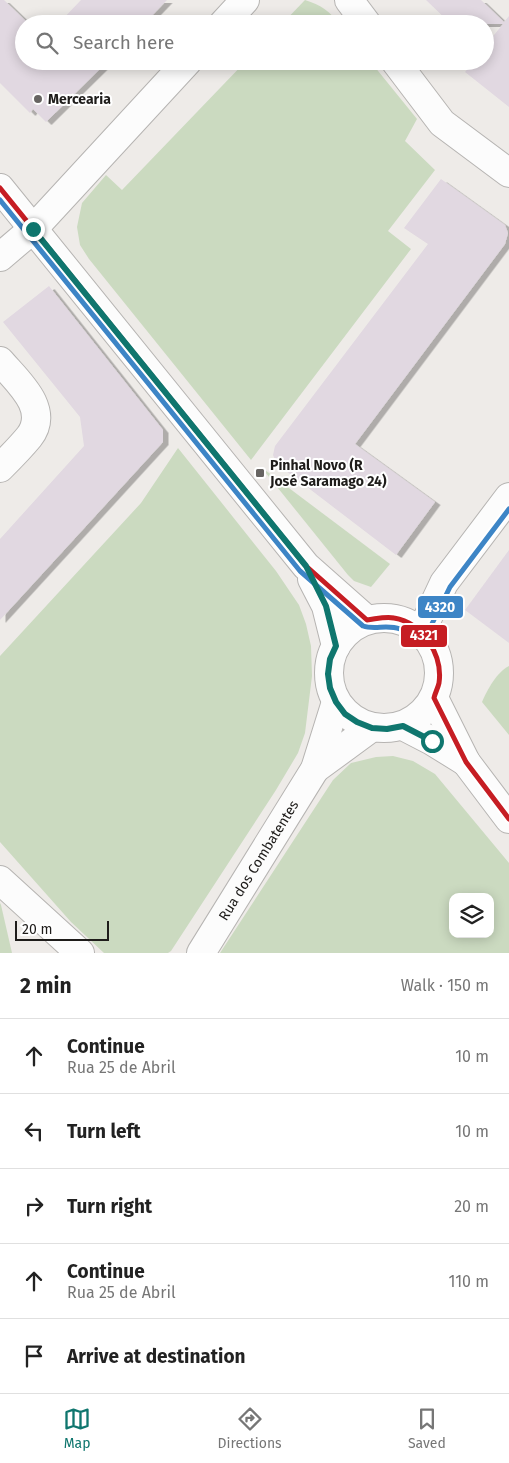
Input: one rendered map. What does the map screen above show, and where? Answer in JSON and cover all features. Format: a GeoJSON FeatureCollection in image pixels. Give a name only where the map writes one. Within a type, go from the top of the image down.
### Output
{"type":"FeatureCollection","features":[{"type":"Feature","properties":{"kind":"street"},"geometry":{"type":"LineString","coordinates":[[231,15],[245,0]]}},
{"type":"Feature","properties":{"kind":"street"},"geometry":{"type":"LineString","coordinates":[[349,0],[360,15]]}},
{"type":"Feature","properties":{"kind":"street"},"geometry":{"type":"LineString","coordinates":[[0,257],[33,229],[180,70]]}},
{"type":"Feature","properties":{"kind":"street"},"geometry":{"type":"LineString","coordinates":[[402,70],[442,123],[509,173]]}},
{"type":"Feature","properties":{"kind":"street"},"geometry":{"type":"LineString","coordinates":[[0,188],[306,566],[366,620]]}},
{"type":"Feature","properties":{"kind":"street"},"geometry":{"type":"LineString","coordinates":[[0,361],[32,400],[36,413],[35,426],[30,436],[0,468]]}},
{"type":"Feature","properties":{"kind":"street"},"geometry":{"type":"LineString","coordinates":[[421,632],[444,583],[509,497]]}},
{"type":"Feature","properties":{"kind":"street"},"geometry":{"type":"LineString","coordinates":[[306,566],[326,606],[336,646]]}},
{"type":"Feature","properties":{"kind":"street"},"geometry":{"type":"LineString","coordinates":[[381,618],[395,618],[409,623],[421,632],[432,646],[438,663],[439,681],[434,698],[426,710],[403,726],[387,729],[372,728],[357,722],[345,714],[336,702],[330,688],[328,674],[330,659],[344,635],[354,626],[366,620],[381,618]]}},
{"type":"Feature","properties":{"kind":"street"},"geometry":{"type":"LineString","coordinates":[[434,698],[466,762],[509,819]]}},
{"type":"Feature","properties":{"kind":"street","name":"Rua dos Combatentes"},"geometry":{"type":"LineString","coordinates":[[201,953],[315,769],[336,702]]}},
{"type":"Feature","properties":{"kind":"street"},"geometry":{"type":"LineString","coordinates":[[403,726],[466,762]]}},
{"type":"Feature","properties":{"kind":"street","name":"Rua dos Combatentes"},"geometry":{"type":"LineString","coordinates":[[315,769],[372,728]]}},
{"type":"Feature","properties":{"kind":"street"},"geometry":{"type":"LineString","coordinates":[[0,880],[80,953]]}},
{"type":"Feature","properties":{"kind":"green space"},"geometry":{"type":"Polygon","coordinates":[[[305,0],[316,4],[332,15],[291,15],[305,0]]]}},
{"type":"Feature","properties":{"kind":"green space"},"geometry":{"type":"Polygon","coordinates":[[[237,70],[377,70],[417,119],[405,141],[435,170],[388,231],[411,249],[251,460],[89,259],[80,245],[77,227],[82,203],[106,175],[122,190],[237,70]]]}},
{"type":"Feature","properties":{"kind":"green space"},"geometry":{"type":"Polygon","coordinates":[[[178,448],[276,571],[299,605],[311,646],[312,676],[305,733],[298,753],[276,790],[171,951],[168,953],[104,953],[71,922],[0,842],[0,656],[141,503],[178,448]]]}},
{"type":"Feature","properties":{"kind":"green space"},"geometry":{"type":"Polygon","coordinates":[[[261,467],[390,564],[371,587],[354,581],[348,575],[261,467]]]}},
{"type":"Feature","properties":{"kind":"green space"},"geometry":{"type":"Polygon","coordinates":[[[509,666],[509,735],[482,702],[497,677],[509,666]]]}},
{"type":"Feature","properties":{"kind":"green space"},"geometry":{"type":"Polygon","coordinates":[[[393,756],[413,761],[435,774],[509,863],[509,953],[220,953],[333,780],[351,763],[376,757],[393,756]]]}},
{"type":"Feature","properties":{"kind":"green space"},"geometry":{"type":"Polygon","coordinates":[[[0,903],[1,905],[12,953],[0,953],[0,903]]]}},
{"type":"Feature","properties":{"kind":"building"},"geometry":{"type":"Polygon","coordinates":[[[0,0],[4,0],[20,15],[15,15],[15,70],[99,70],[46,122],[33,109],[30,113],[0,83],[0,0]]]}},
{"type":"Feature","properties":{"kind":"building"},"geometry":{"type":"Polygon","coordinates":[[[81,0],[167,0],[153,15],[67,15],[81,0]]]}},
{"type":"Feature","properties":{"kind":"building"},"geometry":{"type":"Polygon","coordinates":[[[426,0],[481,0],[504,22],[509,16],[509,107],[465,72],[467,70],[494,70],[494,35],[503,24],[494,24],[494,15],[442,15],[426,0]]]}},
{"type":"Feature","properties":{"kind":"building"},"geometry":{"type":"Polygon","coordinates":[[[441,179],[505,225],[508,233],[505,244],[355,444],[435,502],[396,555],[277,464],[273,455],[275,446],[428,244],[404,228],[441,179]]]}},
{"type":"Feature","properties":{"kind":"building"},"geometry":{"type":"Polygon","coordinates":[[[49,286],[163,430],[163,442],[0,620],[0,539],[84,446],[80,417],[3,322],[49,286]]]}},
{"type":"Feature","properties":{"kind":"building"},"geometry":{"type":"Polygon","coordinates":[[[509,550],[509,643],[465,610],[509,550]]]}},
{"type":"Feature","properties":{"kind":"transit line","name":"4321"},"geometry":{"type":"LineString","coordinates":[[0,188],[306,566],[367,620],[384,617],[394,618],[414,626],[422,633],[434,651],[438,662],[439,683],[434,698],[466,762],[509,819]]}},
{"type":"Feature","properties":{"kind":"transit line","name":"4320"},"geometry":{"type":"LineString","coordinates":[[0,200],[300,571],[363,626],[395,628],[415,637],[425,638],[450,587],[509,509]]}},
{"type":"Feature","properties":{"kind":"place","name":"Mercearia"},"geometry":{"type":"Point","coordinates":[38,99]}},
{"type":"Feature","properties":{"kind":"place","name":"Pinhal Novo (R José Saramago 24)"},"geometry":{"type":"Point","coordinates":[260,473]}},
{"type":"Feature","properties":{"kind":"route"},"geometry":{"type":"LineString","coordinates":[[33,229],[306,566],[326,606],[336,646],[330,659],[328,674],[330,688],[336,702],[345,714],[357,722],[372,728],[387,729],[403,726],[432,741]]}}]}
